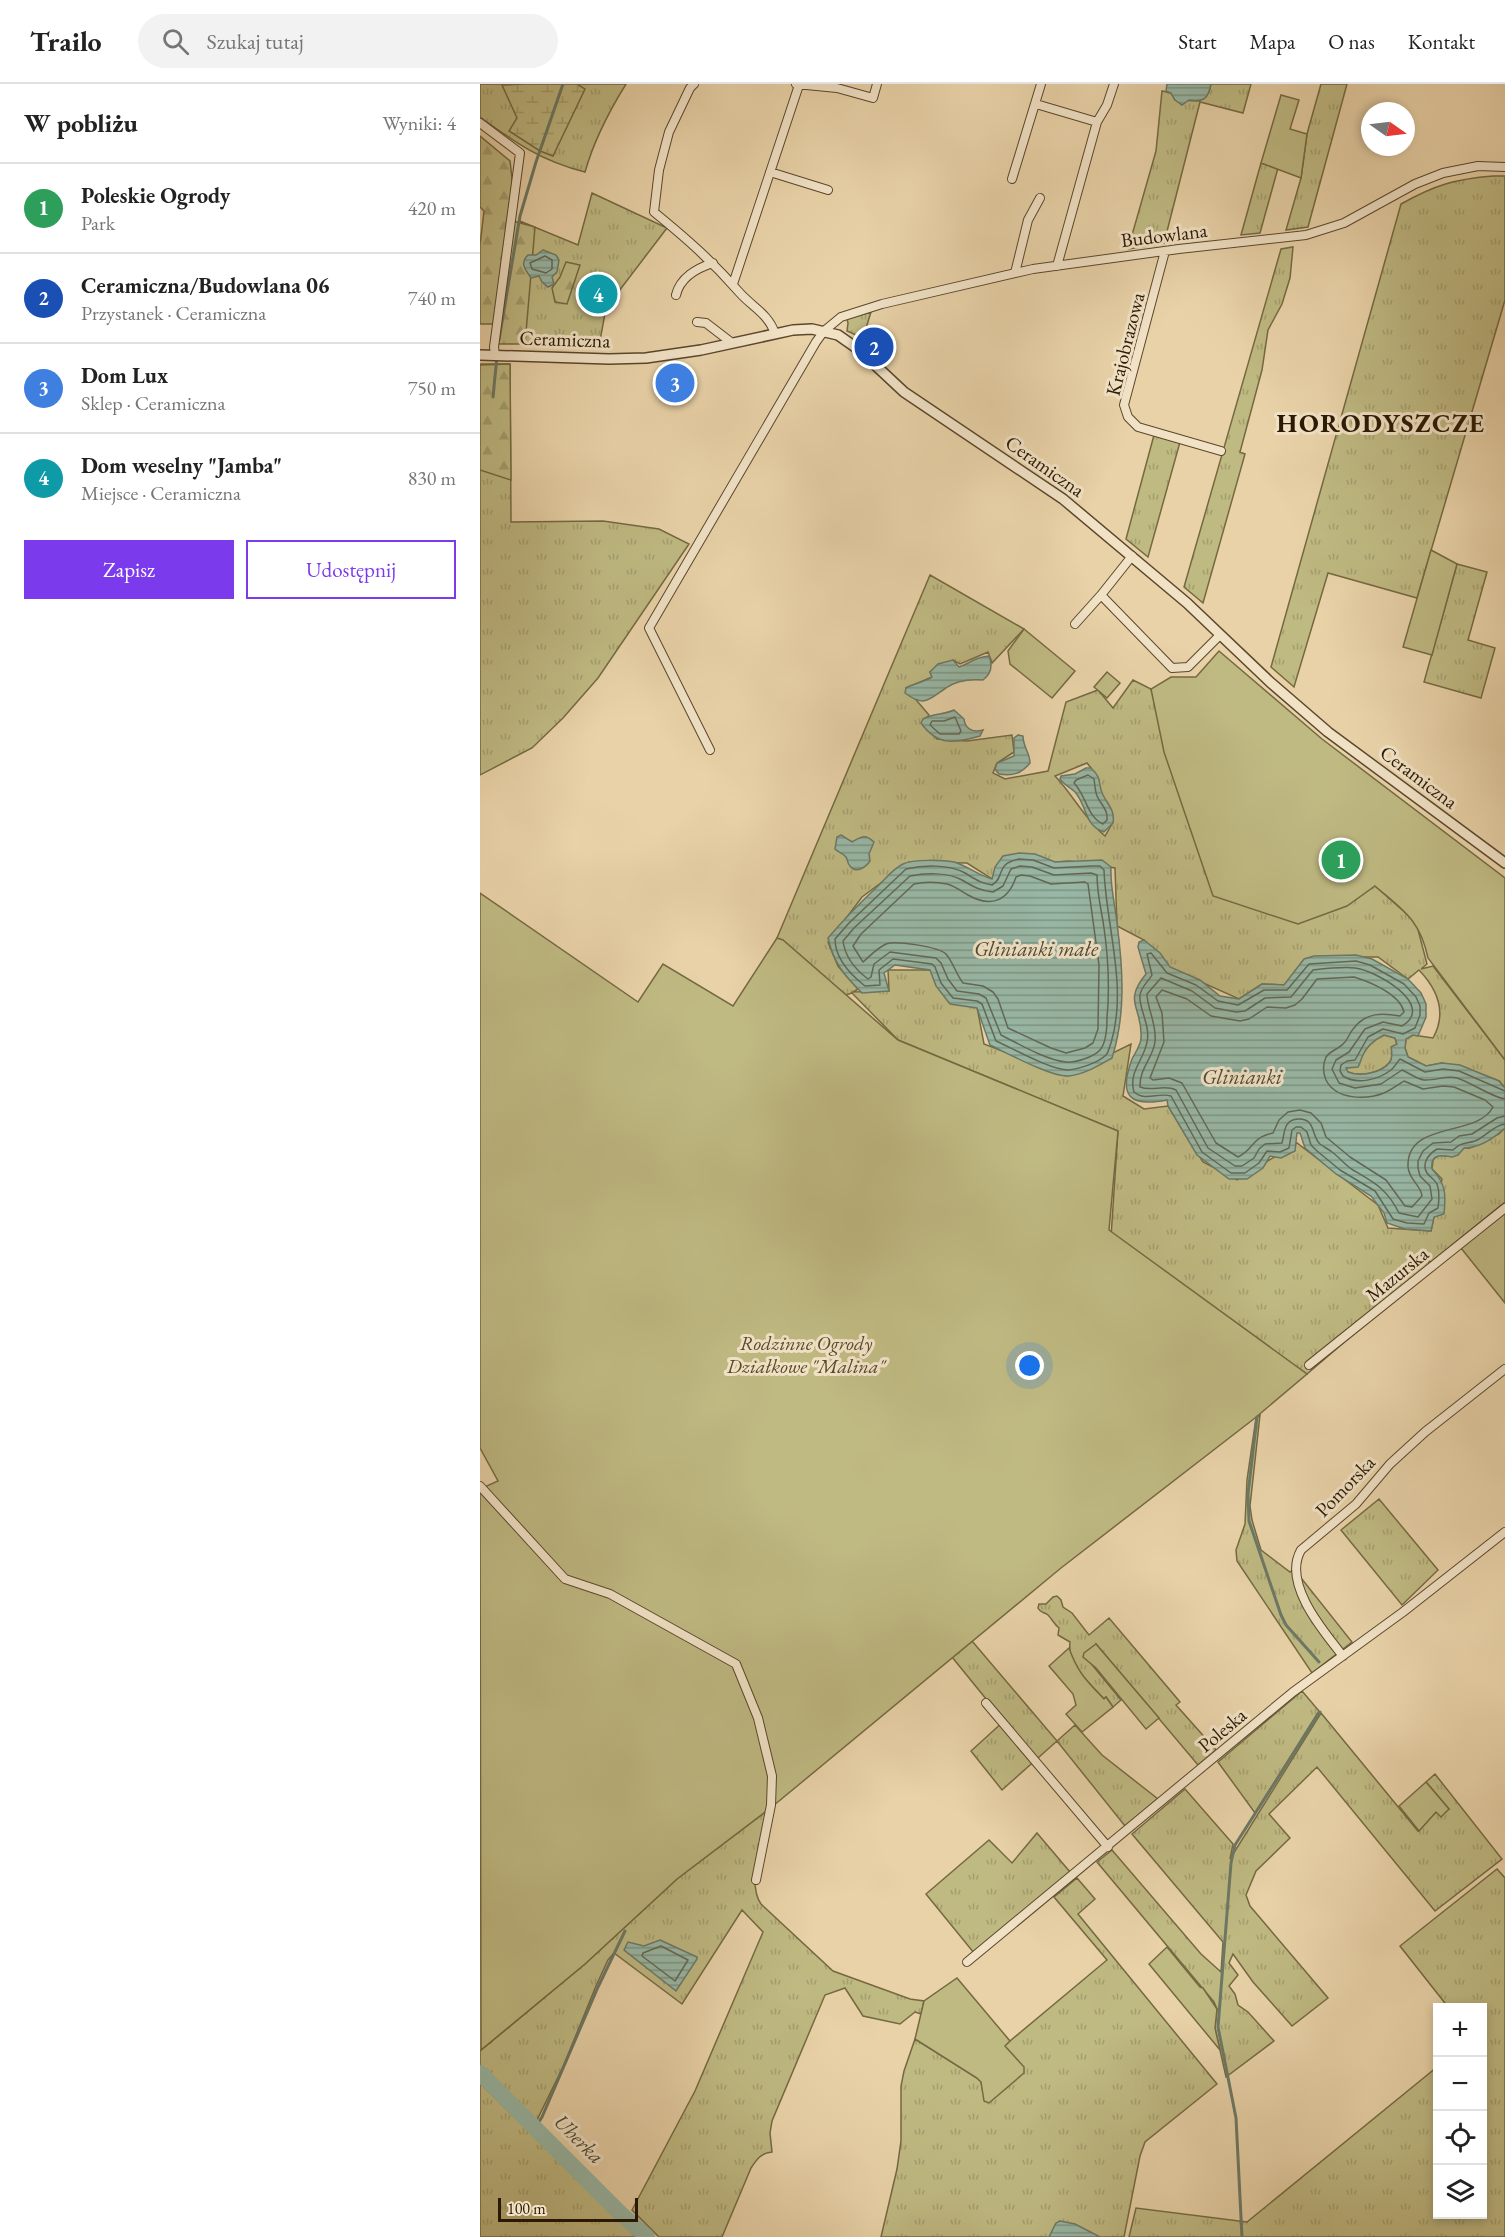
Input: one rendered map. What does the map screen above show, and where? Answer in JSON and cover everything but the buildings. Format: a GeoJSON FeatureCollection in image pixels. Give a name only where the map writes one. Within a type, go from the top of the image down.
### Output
{"type":"FeatureCollection","features":[{"type":"Feature","properties":{"kind":"street"},"geometry":{"type":"LineString","coordinates":[[694,84],[669,132],[659,170],[654,212],[695,245],[713,263],[771,322],[775,334]]}},
{"type":"Feature","properties":{"kind":"street"},"geometry":{"type":"LineString","coordinates":[[733,285],[797,84],[837,88],[873,98],[878,84]]}},
{"type":"Feature","properties":{"kind":"street"},"geometry":{"type":"LineString","coordinates":[[1012,179],[1041,84]]}},
{"type":"Feature","properties":{"kind":"street"},"geometry":{"type":"LineString","coordinates":[[1057,266],[1097,122],[1107,105],[1114,84]]}},
{"type":"Feature","properties":{"kind":"street"},"geometry":{"type":"LineString","coordinates":[[1036,104],[1097,122]]}},
{"type":"Feature","properties":{"kind":"street"},"geometry":{"type":"LineString","coordinates":[[480,123],[520,153],[494,347],[497,355]]}},
{"type":"Feature","properties":{"kind":"street","name":"Budowlana"},"geometry":{"type":"LineString","coordinates":[[824,331],[841,317],[882,304],[1015,273],[1165,251],[1306,235],[1344,223],[1415,184],[1443,173],[1478,166],[1505,167]]}},
{"type":"Feature","properties":{"kind":"street"},"geometry":{"type":"LineString","coordinates":[[770,172],[828,190]]}},
{"type":"Feature","properties":{"kind":"street"},"geometry":{"type":"LineString","coordinates":[[1015,273],[1029,220],[1040,198]]}},
{"type":"Feature","properties":{"kind":"street","name":"Krajobrazowa"},"geometry":{"type":"LineString","coordinates":[[1165,251],[1124,405],[1128,417],[1138,427],[1221,451]]}},
{"type":"Feature","properties":{"kind":"street"},"geometry":{"type":"LineString","coordinates":[[676,296],[677,289],[691,273],[713,263]]}},
{"type":"Feature","properties":{"kind":"street"},"geometry":{"type":"LineString","coordinates":[[697,322],[706,322],[732,344]]}},
{"type":"Feature","properties":{"kind":"street","name":"Ceramiczna"},"geometry":{"type":"LineString","coordinates":[[480,355],[646,358],[701,350],[803,329],[838,335],[904,392],[1063,499],[1132,556],[1328,732],[1505,863]]}},
{"type":"Feature","properties":{"kind":"street"},"geometry":{"type":"LineString","coordinates":[[710,750],[649,628],[824,331]]}},
{"type":"Feature","properties":{"kind":"street"},"geometry":{"type":"LineString","coordinates":[[1075,624],[1132,556]]}},
{"type":"Feature","properties":{"kind":"street"},"geometry":{"type":"LineString","coordinates":[[1101,594],[1172,668],[1188,667],[1220,635]]}},
{"type":"Feature","properties":{"kind":"street","name":"Mazurska"},"geometry":{"type":"LineString","coordinates":[[1309,1365],[1505,1208]]}},
{"type":"Feature","properties":{"kind":"street","name":"Pomorska"},"geometry":{"type":"LineString","coordinates":[[1343,1656],[1316,1622],[1302,1594],[1295,1572],[1297,1557],[1301,1550],[1356,1504],[1390,1464],[1449,1412],[1505,1369]]}},
{"type":"Feature","properties":{"kind":"street"},"geometry":{"type":"LineString","coordinates":[[480,1486],[565,1579],[610,1594],[736,1664],[758,1718],[772,1776],[771,1804],[756,1880]]}},
{"type":"Feature","properties":{"kind":"street","name":"Poleska"},"geometry":{"type":"LineString","coordinates":[[967,1962],[1293,1692],[1403,1612],[1505,1532]]}},
{"type":"Feature","properties":{"kind":"street"},"geometry":{"type":"LineString","coordinates":[[986,1703],[1108,1847]]}},
{"type":"Feature","properties":{"kind":"green space"},"geometry":{"type":"Polygon","coordinates":[[[480,84],[626,84],[602,127],[585,172],[542,157],[480,117],[480,84]]]}},
{"type":"Feature","properties":{"kind":"green space"},"geometry":{"type":"Polygon","coordinates":[[[577,84],[585,89],[553,156],[540,151],[509,131],[517,118],[502,85],[577,84]]]}},
{"type":"Feature","properties":{"kind":"green space"},"geometry":{"type":"Polygon","coordinates":[[[1211,84],[1251,84],[1243,113],[1200,102],[1164,243],[1128,249],[1156,151],[1162,91],[1171,93],[1175,100],[1200,101],[1209,92],[1211,84]]]}},
{"type":"Feature","properties":{"kind":"green space"},"geometry":{"type":"Polygon","coordinates":[[[1321,84],[1347,84],[1308,227],[1286,230],[1301,178],[1307,134],[1321,84]]]}},
{"type":"Feature","properties":{"kind":"green space"},"geometry":{"type":"Polygon","coordinates":[[[1281,95],[1299,100],[1290,129],[1307,134],[1301,178],[1261,163],[1281,95]]]}},
{"type":"Feature","properties":{"kind":"green space"},"geometry":{"type":"Polygon","coordinates":[[[480,136],[510,161],[513,187],[494,324],[480,324],[480,245],[484,211],[480,207],[480,136]]]}},
{"type":"Feature","properties":{"kind":"green space"},"geometry":{"type":"Polygon","coordinates":[[[1261,163],[1278,168],[1260,233],[1241,235],[1261,163]]]}},
{"type":"Feature","properties":{"kind":"green space"},"geometry":{"type":"Polygon","coordinates":[[[1505,176],[1505,300],[1417,598],[1328,573],[1294,687],[1271,667],[1401,204],[1446,184],[1505,176]]]}},
{"type":"Feature","properties":{"kind":"green space"},"geometry":{"type":"Polygon","coordinates":[[[592,193],[667,228],[606,308],[599,346],[503,341],[520,221],[578,245],[592,193]]]}},
{"type":"Feature","properties":{"kind":"green space"},"geometry":{"type":"Polygon","coordinates":[[[513,221],[535,227],[525,344],[496,344],[513,221]]]}},
{"type":"Feature","properties":{"kind":"green space"},"geometry":{"type":"Polygon","coordinates":[[[1293,247],[1290,278],[1282,304],[1268,330],[1262,370],[1240,452],[1245,454],[1203,603],[1184,587],[1281,249],[1293,247]]]}},
{"type":"Feature","properties":{"kind":"green space"},"geometry":{"type":"Polygon","coordinates":[[[566,262],[580,265],[567,304],[555,302],[552,288],[560,277],[566,262]]]}},
{"type":"Feature","properties":{"kind":"green space"},"geometry":{"type":"Polygon","coordinates":[[[871,312],[863,338],[847,331],[847,319],[871,312]]]}},
{"type":"Feature","properties":{"kind":"green space"},"geometry":{"type":"Polygon","coordinates":[[[480,364],[510,364],[511,522],[603,521],[659,529],[689,544],[598,678],[563,718],[532,748],[480,775],[480,364]]]}},
{"type":"Feature","properties":{"kind":"green space"},"geometry":{"type":"Polygon","coordinates":[[[510,364],[511,480],[480,470],[480,365],[510,364]]]}},
{"type":"Feature","properties":{"kind":"green space"},"geometry":{"type":"Polygon","coordinates":[[[1154,435],[1180,442],[1148,557],[1126,539],[1154,435]]]}},
{"type":"Feature","properties":{"kind":"green space"},"geometry":{"type":"Polygon","coordinates":[[[1431,550],[1457,564],[1432,655],[1403,647],[1431,550]]]}},
{"type":"Feature","properties":{"kind":"green space"},"geometry":{"type":"Polygon","coordinates":[[[1457,564],[1487,572],[1468,640],[1495,648],[1481,698],[1424,682],[1457,564]]]}},
{"type":"Feature","properties":{"kind":"green space"},"geometry":{"type":"Polygon","coordinates":[[[930,575],[1024,629],[992,663],[988,652],[960,664],[953,660],[930,672],[932,677],[906,688],[929,715],[922,723],[937,739],[967,741],[1012,735],[1014,752],[997,763],[993,773],[1005,779],[1048,771],[1066,702],[1098,690],[1113,708],[1133,680],[1151,689],[1198,850],[1375,886],[1416,922],[1427,964],[1421,969],[1433,966],[1505,1060],[1505,1088],[1499,1081],[1480,1074],[1442,1063],[1426,1066],[1408,1057],[1405,1048],[1406,1039],[1413,1035],[1433,1038],[1439,1020],[1440,1011],[1435,994],[1419,970],[1408,979],[1378,957],[1328,957],[1284,985],[1262,984],[1239,999],[1163,965],[1144,940],[1117,926],[1115,868],[1069,861],[1055,862],[992,879],[967,863],[909,862],[862,897],[828,942],[838,966],[858,989],[853,992],[889,991],[888,970],[930,970],[977,1007],[984,1044],[1066,1076],[1131,1044],[1123,1096],[1144,1109],[1168,1106],[1203,1162],[1237,1180],[1297,1143],[1378,1205],[1388,1228],[1431,1231],[1442,1179],[1432,1169],[1433,1160],[1438,1155],[1447,1156],[1464,1148],[1470,1148],[1499,1134],[1505,1128],[1505,1202],[1431,1262],[1429,1261],[1428,1270],[1307,1374],[1111,1237],[1118,1131],[898,1040],[852,993],[846,995],[777,938],[930,575]],[[1087,763],[1055,776],[1105,836],[1113,822],[1087,763]]]}},
{"type":"Feature","properties":{"kind":"green space"},"geometry":{"type":"Polygon","coordinates":[[[1024,629],[1075,671],[1052,698],[1010,664],[1008,651],[1024,629]]]}},
{"type":"Feature","properties":{"kind":"green space"},"geometry":{"type":"Polygon","coordinates":[[[1219,651],[1322,739],[1505,878],[1505,1060],[1428,958],[1425,945],[1415,925],[1375,886],[1347,906],[1298,924],[1213,896],[1164,752],[1151,689],[1171,677],[1196,677],[1219,651]]]}},
{"type":"Feature","properties":{"kind":"green space"},"geometry":{"type":"Polygon","coordinates":[[[1107,672],[1120,683],[1107,698],[1094,687],[1107,672]]]}},
{"type":"Feature","properties":{"kind":"green space","name":"Rodzinne Ogrody Działkowe \"Malina\""},"geometry":{"type":"Polygon","coordinates":[[[480,893],[638,1002],[663,964],[733,1006],[777,938],[783,940],[898,1040],[1118,1131],[1109,1230],[1307,1374],[1255,1418],[1061,1568],[773,1806],[677,1879],[585,1964],[481,2050],[480,1489],[498,1481],[480,1448],[480,893]]]}},
{"type":"Feature","properties":{"kind":"green space"},"geometry":{"type":"Polygon","coordinates":[[[1384,1035],[1395,1038],[1397,1045],[1389,1063],[1370,1073],[1348,1072],[1345,1068],[1353,1067],[1372,1041],[1384,1035]]]}},
{"type":"Feature","properties":{"kind":"green space"},"geometry":{"type":"Polygon","coordinates":[[[1505,1213],[1505,1303],[1461,1248],[1505,1213]]]}},
{"type":"Feature","properties":{"kind":"green space"},"geometry":{"type":"Polygon","coordinates":[[[1260,1415],[1250,1506],[1261,1550],[1290,1572],[1294,1569],[1352,1642],[1312,1673],[1237,1561],[1236,1550],[1245,1524],[1247,1480],[1256,1418],[1260,1415]]]}},
{"type":"Feature","properties":{"kind":"green space"},"geometry":{"type":"Polygon","coordinates":[[[1379,1499],[1438,1570],[1402,1605],[1341,1530],[1379,1499]]]}},
{"type":"Feature","properties":{"kind":"green space"},"geometry":{"type":"Polygon","coordinates":[[[1057,1596],[1063,1607],[1072,1613],[1089,1635],[1109,1618],[1180,1702],[1176,1705],[1216,1750],[1198,1765],[1096,1644],[1089,1661],[1121,1700],[1113,1707],[1106,1697],[1104,1699],[1076,1667],[1070,1651],[1070,1642],[1058,1635],[1059,1628],[1048,1615],[1038,1608],[1039,1604],[1046,1604],[1057,1596]]]}},
{"type":"Feature","properties":{"kind":"green space"},"geometry":{"type":"Polygon","coordinates":[[[972,1641],[1057,1741],[1002,1790],[971,1751],[1004,1721],[952,1657],[972,1641]]]}},
{"type":"Feature","properties":{"kind":"green space"},"geometry":{"type":"Polygon","coordinates":[[[1096,1644],[1159,1718],[1146,1729],[1096,1668],[1083,1657],[1084,1653],[1096,1644]]]}},
{"type":"Feature","properties":{"kind":"green space"},"geometry":{"type":"Polygon","coordinates":[[[1069,1648],[1083,1676],[1104,1699],[1106,1697],[1113,1707],[1082,1732],[1066,1714],[1076,1705],[1073,1694],[1049,1666],[1069,1648]]]}},
{"type":"Feature","properties":{"kind":"green space"},"geometry":{"type":"Polygon","coordinates":[[[1302,1691],[1319,1711],[1255,1813],[1218,1762],[1302,1691]]]}},
{"type":"Feature","properties":{"kind":"green space"},"geometry":{"type":"Polygon","coordinates":[[[1321,1713],[1418,1831],[1436,1812],[1449,1809],[1426,1782],[1435,1774],[1502,1859],[1435,1911],[1317,1767],[1269,1814],[1290,1838],[1256,1871],[1246,1895],[1250,1906],[1328,1998],[1292,2026],[1253,1982],[1233,1954],[1229,1963],[1238,1975],[1229,1986],[1235,1994],[1238,2005],[1248,2012],[1274,2041],[1226,2077],[1215,2028],[1217,2009],[1214,2002],[1097,1862],[1112,1850],[1201,1954],[1221,1972],[1223,1942],[1132,1834],[1185,1789],[1233,1844],[1230,1859],[1321,1713]]]}},
{"type":"Feature","properties":{"kind":"green space"},"geometry":{"type":"Polygon","coordinates":[[[1075,1725],[1102,1755],[1158,1799],[1125,1826],[1057,1741],[1075,1725]]]}},
{"type":"Feature","properties":{"kind":"green space"},"geometry":{"type":"Polygon","coordinates":[[[1426,1782],[1449,1809],[1441,1817],[1436,1812],[1419,1831],[1399,1806],[1426,1782]]]}},
{"type":"Feature","properties":{"kind":"green space"},"geometry":{"type":"Polygon","coordinates":[[[768,1810],[755,1871],[757,1895],[761,1904],[833,1971],[910,1999],[924,2001],[921,2014],[915,2012],[900,2024],[863,2016],[845,1988],[825,1995],[772,2121],[770,2133],[772,2152],[760,2157],[751,2168],[722,2237],[659,2237],[632,2210],[695,2091],[763,1932],[742,1910],[682,2004],[614,1953],[608,1960],[596,1986],[563,2067],[536,2122],[480,2068],[480,2051],[585,1964],[677,1879],[768,1810]]]}},
{"type":"Feature","properties":{"kind":"green space"},"geometry":{"type":"Polygon","coordinates":[[[1037,1833],[1070,1872],[974,1953],[926,1894],[989,1840],[1012,1863],[1037,1833]]]}},
{"type":"Feature","properties":{"kind":"green space"},"geometry":{"type":"Polygon","coordinates":[[[1497,1869],[1505,1878],[1505,2237],[1129,2237],[1136,2208],[1247,2222],[1433,2070],[1433,2219],[1487,2219],[1487,2003],[1445,2003],[1400,1946],[1497,1869]]]}},
{"type":"Feature","properties":{"kind":"green space"},"geometry":{"type":"Polygon","coordinates":[[[1077,1878],[1095,1899],[1078,1914],[1217,2084],[1145,2142],[1140,2156],[1124,2237],[881,2237],[901,2141],[901,2086],[915,2039],[977,2078],[981,2082],[985,2101],[1023,2067],[1004,2046],[1107,1960],[1054,1897],[1077,1878]]]}},
{"type":"Feature","properties":{"kind":"green space"},"geometry":{"type":"Polygon","coordinates":[[[1167,1947],[1203,1988],[1217,2009],[1215,2028],[1220,2050],[1149,1964],[1167,1947]]]}},
{"type":"Feature","properties":{"kind":"green space"},"geometry":{"type":"Polygon","coordinates":[[[957,1978],[1010,2041],[1005,2046],[1024,2067],[1024,2073],[989,2103],[984,2101],[981,2082],[977,2078],[915,2039],[924,2001],[957,1978]]]}},
{"type":"Feature","properties":{"kind":"green space"},"geometry":{"type":"Polygon","coordinates":[[[480,2083],[636,2237],[480,2237],[480,2083]]]}},
{"type":"Feature","properties":{"kind":"water"},"geometry":{"type":"Polygon","coordinates":[[[1167,84],[1211,84],[1204,98],[1189,100],[1182,105],[1166,91],[1167,84]]]}},
{"type":"Feature","properties":{"kind":"water"},"geometry":{"type":"Polygon","coordinates":[[[543,250],[556,255],[559,260],[557,272],[552,277],[554,284],[548,287],[539,276],[531,278],[524,264],[528,255],[536,255],[543,250]]]}},
{"type":"Feature","properties":{"kind":"water"},"geometry":{"type":"Polygon","coordinates":[[[989,656],[990,670],[983,680],[955,683],[922,701],[905,693],[906,688],[932,677],[930,672],[938,664],[953,660],[959,667],[989,656]]]}},
{"type":"Feature","properties":{"kind":"water"},"geometry":{"type":"Polygon","coordinates":[[[954,710],[964,719],[970,729],[983,730],[980,736],[955,741],[941,740],[927,731],[921,723],[927,717],[954,710]]]}},
{"type":"Feature","properties":{"kind":"water"},"geometry":{"type":"Polygon","coordinates":[[[1018,735],[1023,736],[1030,763],[1016,773],[999,774],[995,769],[997,763],[1014,756],[1014,738],[1018,735]]]}},
{"type":"Feature","properties":{"kind":"water"},"geometry":{"type":"Polygon","coordinates":[[[1091,768],[1097,775],[1101,791],[1112,811],[1113,823],[1104,832],[1093,825],[1079,797],[1060,779],[1061,776],[1075,774],[1091,768]]]}},
{"type":"Feature","properties":{"kind":"water"},"geometry":{"type":"Polygon","coordinates":[[[841,835],[852,842],[865,837],[874,842],[869,854],[870,861],[861,869],[852,868],[847,858],[835,849],[837,837],[841,835]]]}},
{"type":"Feature","properties":{"kind":"water","name":"Glinianki małe"},"geometry":{"type":"Polygon","coordinates":[[[1019,853],[1035,854],[1055,862],[1102,860],[1111,867],[1122,974],[1120,1025],[1112,1058],[1075,1075],[1062,1076],[1052,1073],[990,1045],[977,1008],[950,1004],[936,986],[930,970],[895,965],[884,973],[889,991],[862,993],[840,968],[828,938],[890,873],[903,864],[936,860],[954,862],[992,879],[995,867],[1003,856],[1019,853]]]}},
{"type":"Feature","properties":{"kind":"water","name":"Glinianki"},"geometry":{"type":"Polygon","coordinates":[[[1144,940],[1160,953],[1170,967],[1200,980],[1220,996],[1239,999],[1262,984],[1284,985],[1304,959],[1314,956],[1356,955],[1372,959],[1408,979],[1421,993],[1426,1004],[1426,1017],[1418,1036],[1413,1035],[1406,1039],[1405,1048],[1408,1057],[1426,1066],[1442,1063],[1460,1065],[1499,1081],[1505,1088],[1505,1128],[1486,1142],[1464,1148],[1458,1155],[1438,1156],[1433,1160],[1432,1169],[1442,1185],[1445,1201],[1444,1214],[1434,1217],[1431,1231],[1405,1229],[1387,1223],[1384,1213],[1371,1196],[1336,1174],[1305,1148],[1300,1133],[1297,1133],[1295,1151],[1281,1158],[1270,1156],[1263,1168],[1247,1179],[1229,1179],[1197,1155],[1168,1106],[1167,1100],[1144,1102],[1130,1096],[1126,1082],[1141,1038],[1134,999],[1135,992],[1146,974],[1138,947],[1139,942],[1144,940]],[[1384,1035],[1374,1041],[1366,1050],[1358,1067],[1346,1068],[1348,1072],[1370,1073],[1382,1069],[1392,1058],[1391,1047],[1397,1044],[1395,1038],[1384,1035]]]}},
{"type":"Feature","properties":{"kind":"water"},"geometry":{"type":"Polygon","coordinates":[[[660,1940],[697,1957],[676,1991],[624,1950],[628,1942],[644,1946],[660,1940]]]}},
{"type":"Feature","properties":{"kind":"water"},"geometry":{"type":"Polygon","coordinates":[[[1060,2221],[1075,2224],[1100,2237],[1049,2237],[1056,2223],[1060,2221]]]}},
{"type":"Feature","properties":{"kind":"waterway"},"geometry":{"type":"LineString","coordinates":[[499,340],[520,216],[563,84]]}},
{"type":"Feature","properties":{"kind":"waterway"},"geometry":{"type":"LineString","coordinates":[[493,397],[497,356]]}},
{"type":"Feature","properties":{"kind":"waterway"},"geometry":{"type":"LineString","coordinates":[[1257,1417],[1248,1494],[1249,1521],[1281,1615],[1286,1625],[1319,1662]]}},
{"type":"Feature","properties":{"kind":"waterway"},"geometry":{"type":"LineString","coordinates":[[1242,2237],[1236,2118],[1218,2027],[1231,1863],[1235,1845],[1320,1712]]}},
{"type":"Feature","properties":{"kind":"waterway"},"geometry":{"type":"LineString","coordinates":[[535,2128],[625,1931]]}},
{"type":"Feature","properties":{"kind":"waterway","name":"Uherka"},"geometry":{"type":"LineString","coordinates":[[480,2073],[647,2237]]}},
{"type":"Feature","properties":{"kind":"place","name":"Dom weselny \"Jamba\""},"geometry":{"type":"Point","coordinates":[598,294]}},
{"type":"Feature","properties":{"kind":"place","name":"Ceramiczna/Budowlana 06"},"geometry":{"type":"Point","coordinates":[874,347]}},
{"type":"Feature","properties":{"kind":"place","name":"Dom Lux"},"geometry":{"type":"Point","coordinates":[675,383]}},
{"type":"Feature","properties":{"kind":"place","name":"Poleskie Ogrody"},"geometry":{"type":"Point","coordinates":[1341,860]}},
{"type":"Feature","properties":{"kind":"district","name":"HORODYSZCZE"},"geometry":{"type":"Point","coordinates":[1381,423]}}]}
